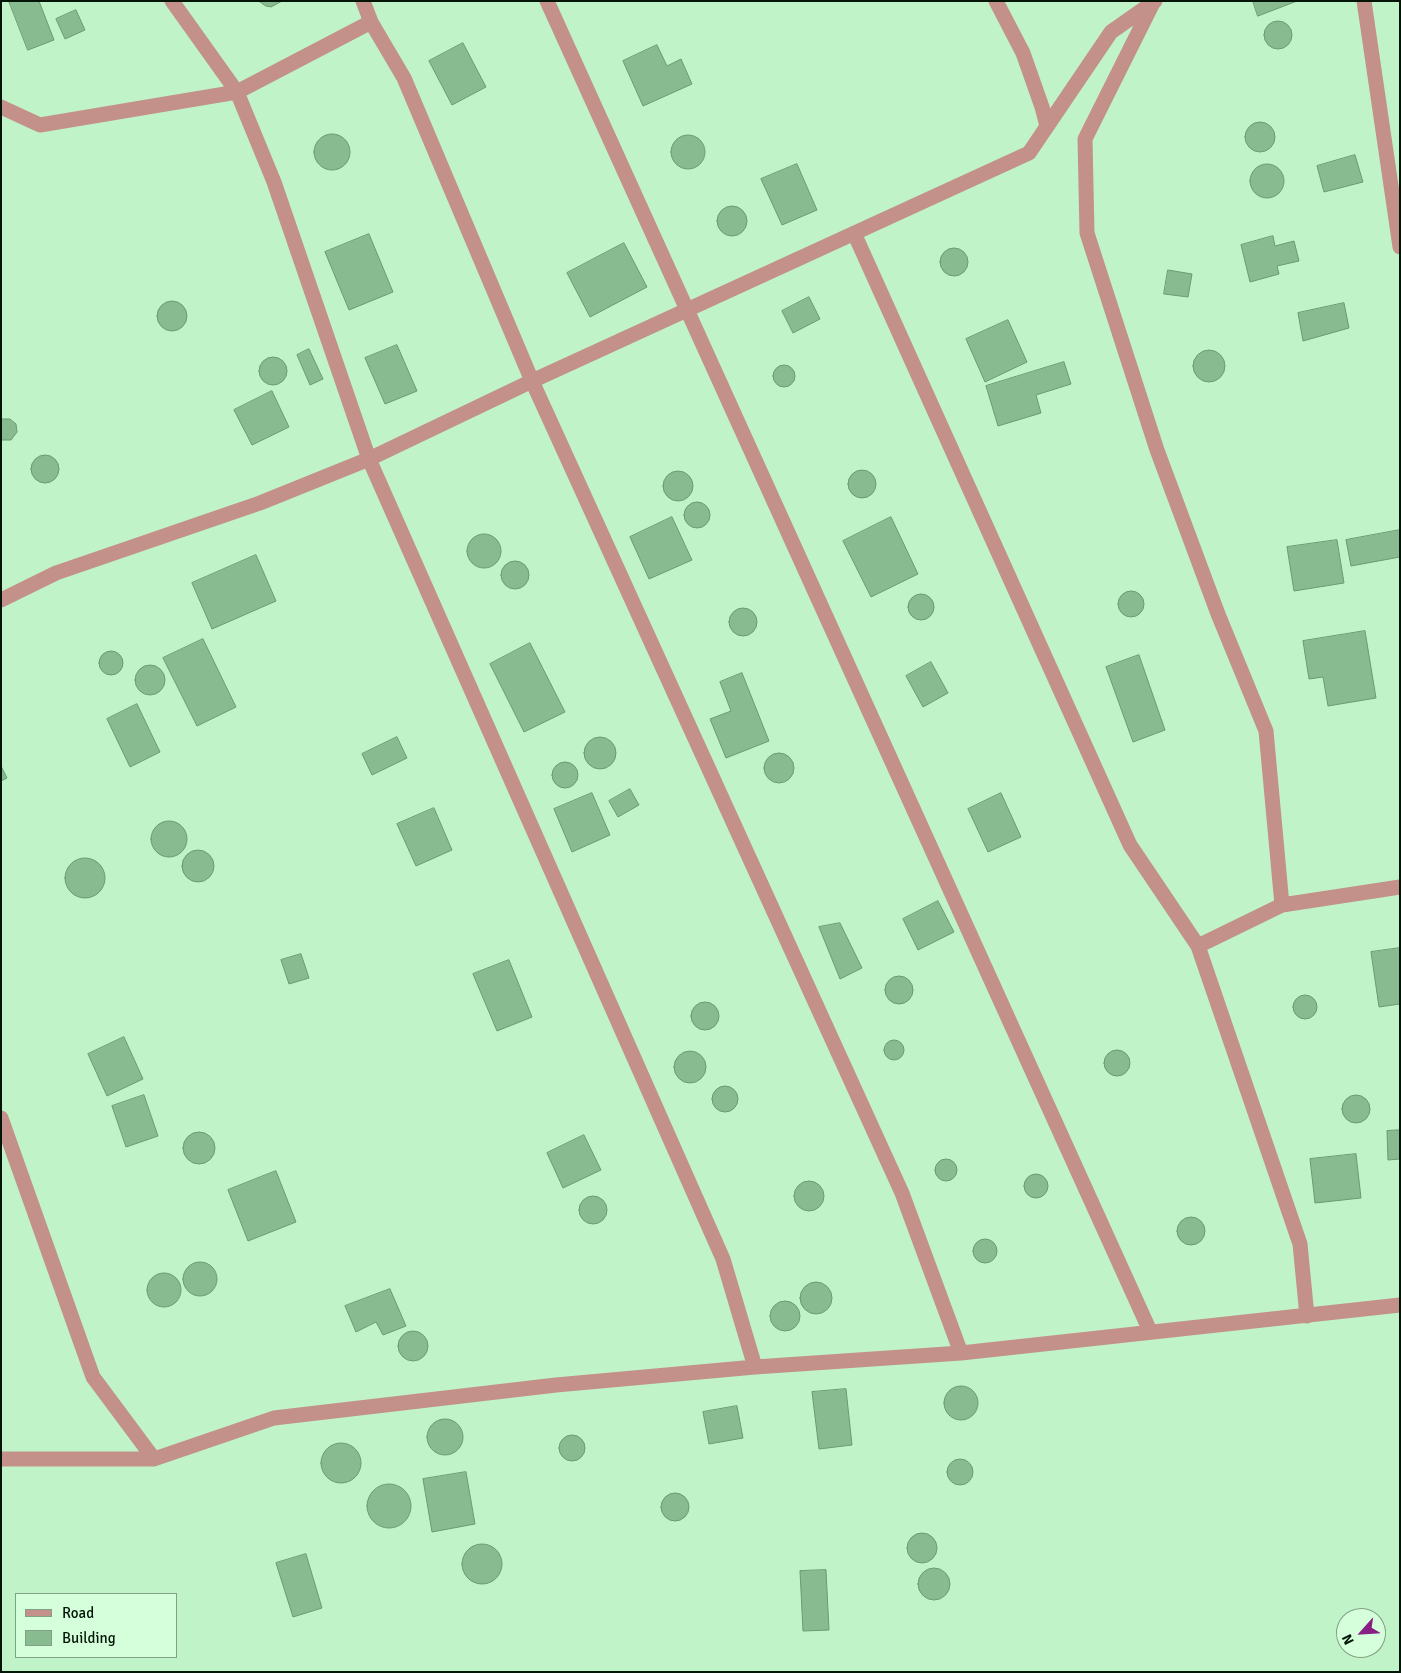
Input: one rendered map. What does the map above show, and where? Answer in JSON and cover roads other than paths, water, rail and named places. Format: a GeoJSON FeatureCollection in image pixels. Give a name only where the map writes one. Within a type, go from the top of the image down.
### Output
{"type":"FeatureCollection","features":[{"type":"Feature","properties":{"kind":"street"},"geometry":{"type":"LineString","coordinates":[[172,1],[237,92],[274,182],[369,459],[723,1259],[755,1367]]}},
{"type":"Feature","properties":{"kind":"street"},"geometry":{"type":"LineString","coordinates":[[362,1],[371,22],[404,78],[532,380],[902,1193],[961,1353]]}},
{"type":"Feature","properties":{"kind":"street"},"geometry":{"type":"LineString","coordinates":[[546,1],[1150,1331]]}},
{"type":"Feature","properties":{"kind":"street"},"geometry":{"type":"LineString","coordinates":[[996,1],[1023,53],[1047,126]]}},
{"type":"Feature","properties":{"kind":"street"},"geometry":{"type":"LineString","coordinates":[[1,600],[56,573],[260,503],[369,459],[532,380],[1029,154],[1111,32],[1154,1]]}},
{"type":"Feature","properties":{"kind":"street"},"geometry":{"type":"LineString","coordinates":[[1154,1],[1085,139],[1087,233],[1157,450],[1218,614],[1266,731],[1282,905]]}},
{"type":"Feature","properties":{"kind":"street"},"geometry":{"type":"LineString","coordinates":[[1364,1],[1400,247]]}},
{"type":"Feature","properties":{"kind":"street"},"geometry":{"type":"LineString","coordinates":[[1,107],[40,125],[237,92],[371,22]]}},
{"type":"Feature","properties":{"kind":"street"},"geometry":{"type":"LineString","coordinates":[[854,233],[1130,845],[1198,946],[1300,1244],[1307,1316]]}},
{"type":"Feature","properties":{"kind":"street"},"geometry":{"type":"LineString","coordinates":[[1198,946],[1282,905],[1400,887]]}},
{"type":"Feature","properties":{"kind":"street"},"geometry":{"type":"LineString","coordinates":[[1,1118],[93,1377],[154,1459]]}},
{"type":"Feature","properties":{"kind":"street"},"geometry":{"type":"LineString","coordinates":[[1,1459],[154,1459],[274,1418],[556,1385],[755,1367],[961,1353],[1400,1305]]}}]}
